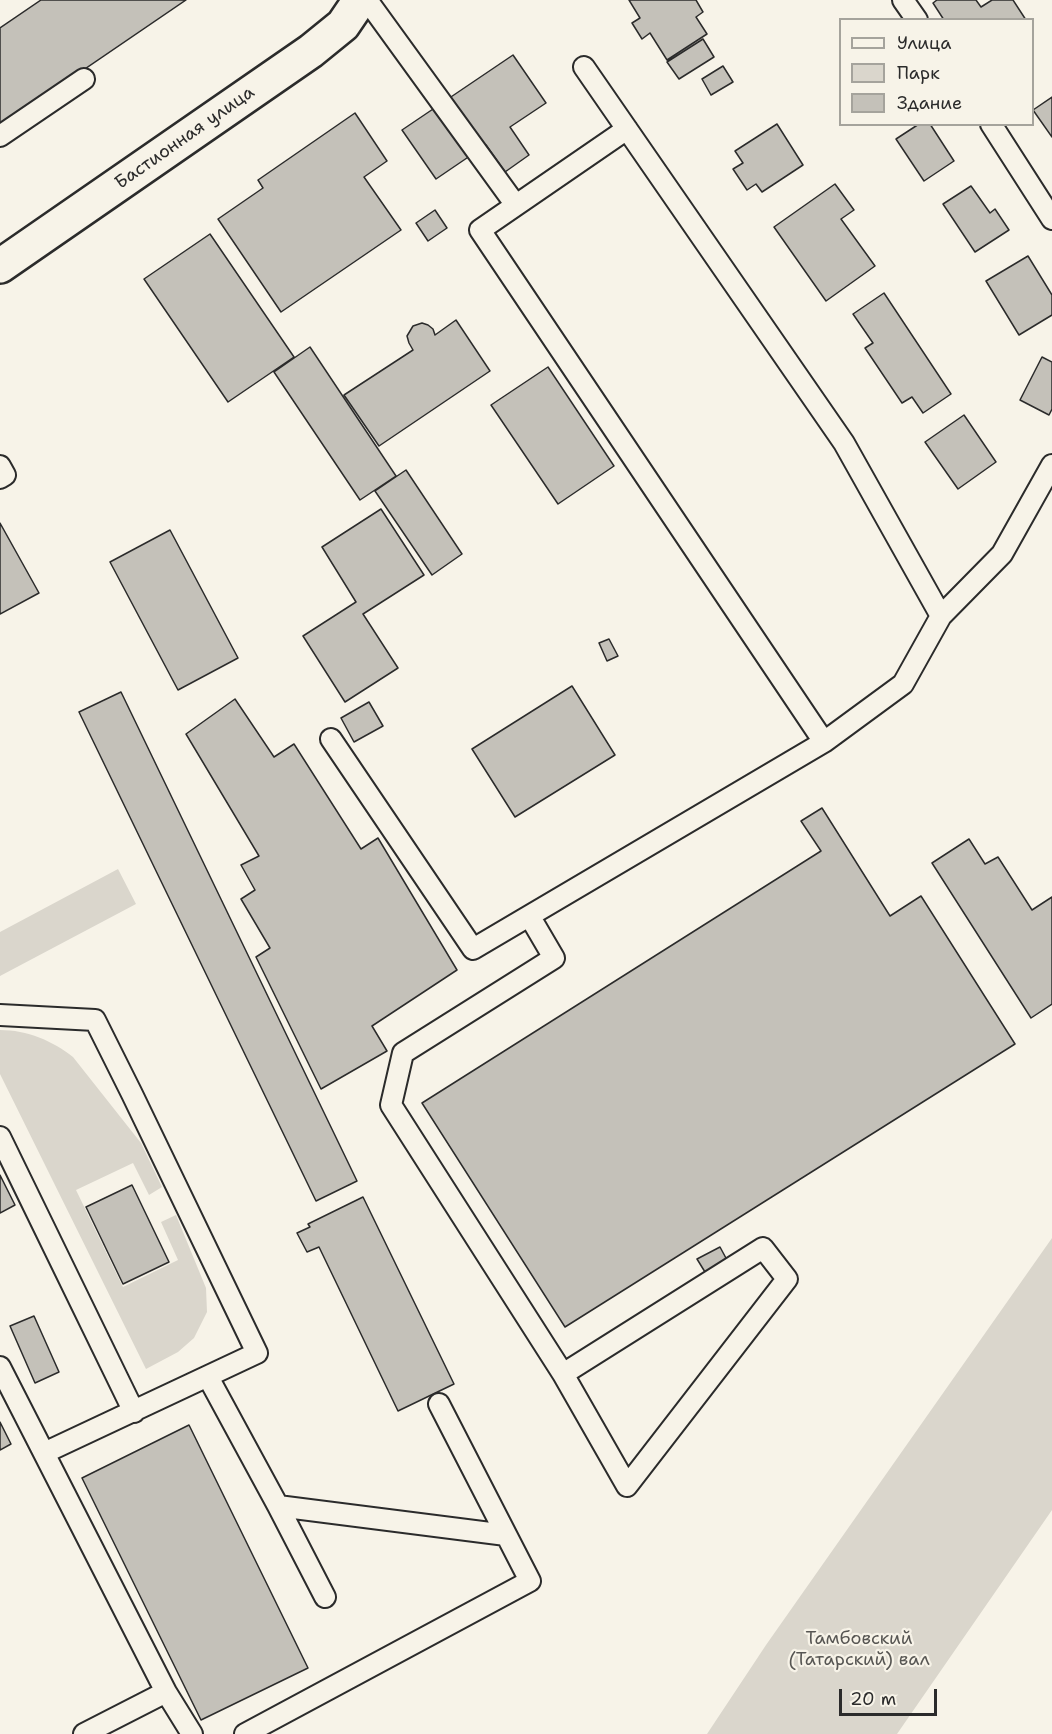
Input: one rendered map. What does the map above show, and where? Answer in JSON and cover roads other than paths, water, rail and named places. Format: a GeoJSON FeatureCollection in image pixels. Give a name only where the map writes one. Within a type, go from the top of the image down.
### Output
{"type":"FeatureCollection","features":[{"type":"Feature","properties":{"kind":"street","name":"Бастионная улица"},"geometry":{"type":"LineString","coordinates":[[0,266],[310,51],[343,25],[360,0]]}},
{"type":"Feature","properties":{"kind":"lane"},"geometry":{"type":"LineString","coordinates":[[367,0],[515,204]]}},
{"type":"Feature","properties":{"kind":"lane"},"geometry":{"type":"LineString","coordinates":[[903,0],[916,18]]}},
{"type":"Feature","properties":{"kind":"lane"},"geometry":{"type":"LineString","coordinates":[[584,67],[844,443],[941,616]]}},
{"type":"Feature","properties":{"kind":"lane"},"geometry":{"type":"LineString","coordinates":[[0,136],[84,79]]}},
{"type":"Feature","properties":{"kind":"lane"},"geometry":{"type":"LineString","coordinates":[[992,126],[1052,219]]}},
{"type":"Feature","properties":{"kind":"lane"},"geometry":{"type":"LineString","coordinates":[[627,129],[480,230],[825,742]]}},
{"type":"Feature","properties":{"kind":"lane"},"geometry":{"type":"LineString","coordinates":[[331,740],[473,949],[825,742],[903,684],[941,616],[1002,554],[1052,465]]}},
{"type":"Feature","properties":{"kind":"lane"},"geometry":{"type":"LineString","coordinates":[[0,466],[5,476],[0,478]]}},
{"type":"Feature","properties":{"kind":"lane"},"geometry":{"type":"LineString","coordinates":[[530,917],[554,958],[404,1053],[391,1106],[562,1374],[627,1486],[788,1279],[763,1248],[562,1374]]}},
{"type":"Feature","properties":{"kind":"lane"},"geometry":{"type":"LineString","coordinates":[[0,1015],[95,1020],[257,1353],[44,1453]]}},
{"type":"Feature","properties":{"kind":"lane"},"geometry":{"type":"LineString","coordinates":[[0,1137],[134,1412]]}},
{"type":"Feature","properties":{"kind":"lane"},"geometry":{"type":"LineString","coordinates":[[0,1367],[166,1692],[192,1734]]}},
{"type":"Feature","properties":{"kind":"lane"},"geometry":{"type":"LineString","coordinates":[[208,1377],[324,1597]]}},
{"type":"Feature","properties":{"kind":"lane"},"geometry":{"type":"LineString","coordinates":[[245,1734],[530,1581],[439,1404]]}},
{"type":"Feature","properties":{"kind":"lane"},"geometry":{"type":"LineString","coordinates":[[278,1506],[506,1535]]}},
{"type":"Feature","properties":{"kind":"lane"},"geometry":{"type":"LineString","coordinates":[[84,1734],[166,1692]]}},
{"type":"Feature","properties":{"kind":"park label","name":"Тамбовский (Татарский) вал"},"geometry":{"type":"Point","coordinates":[859,1649]}}]}
